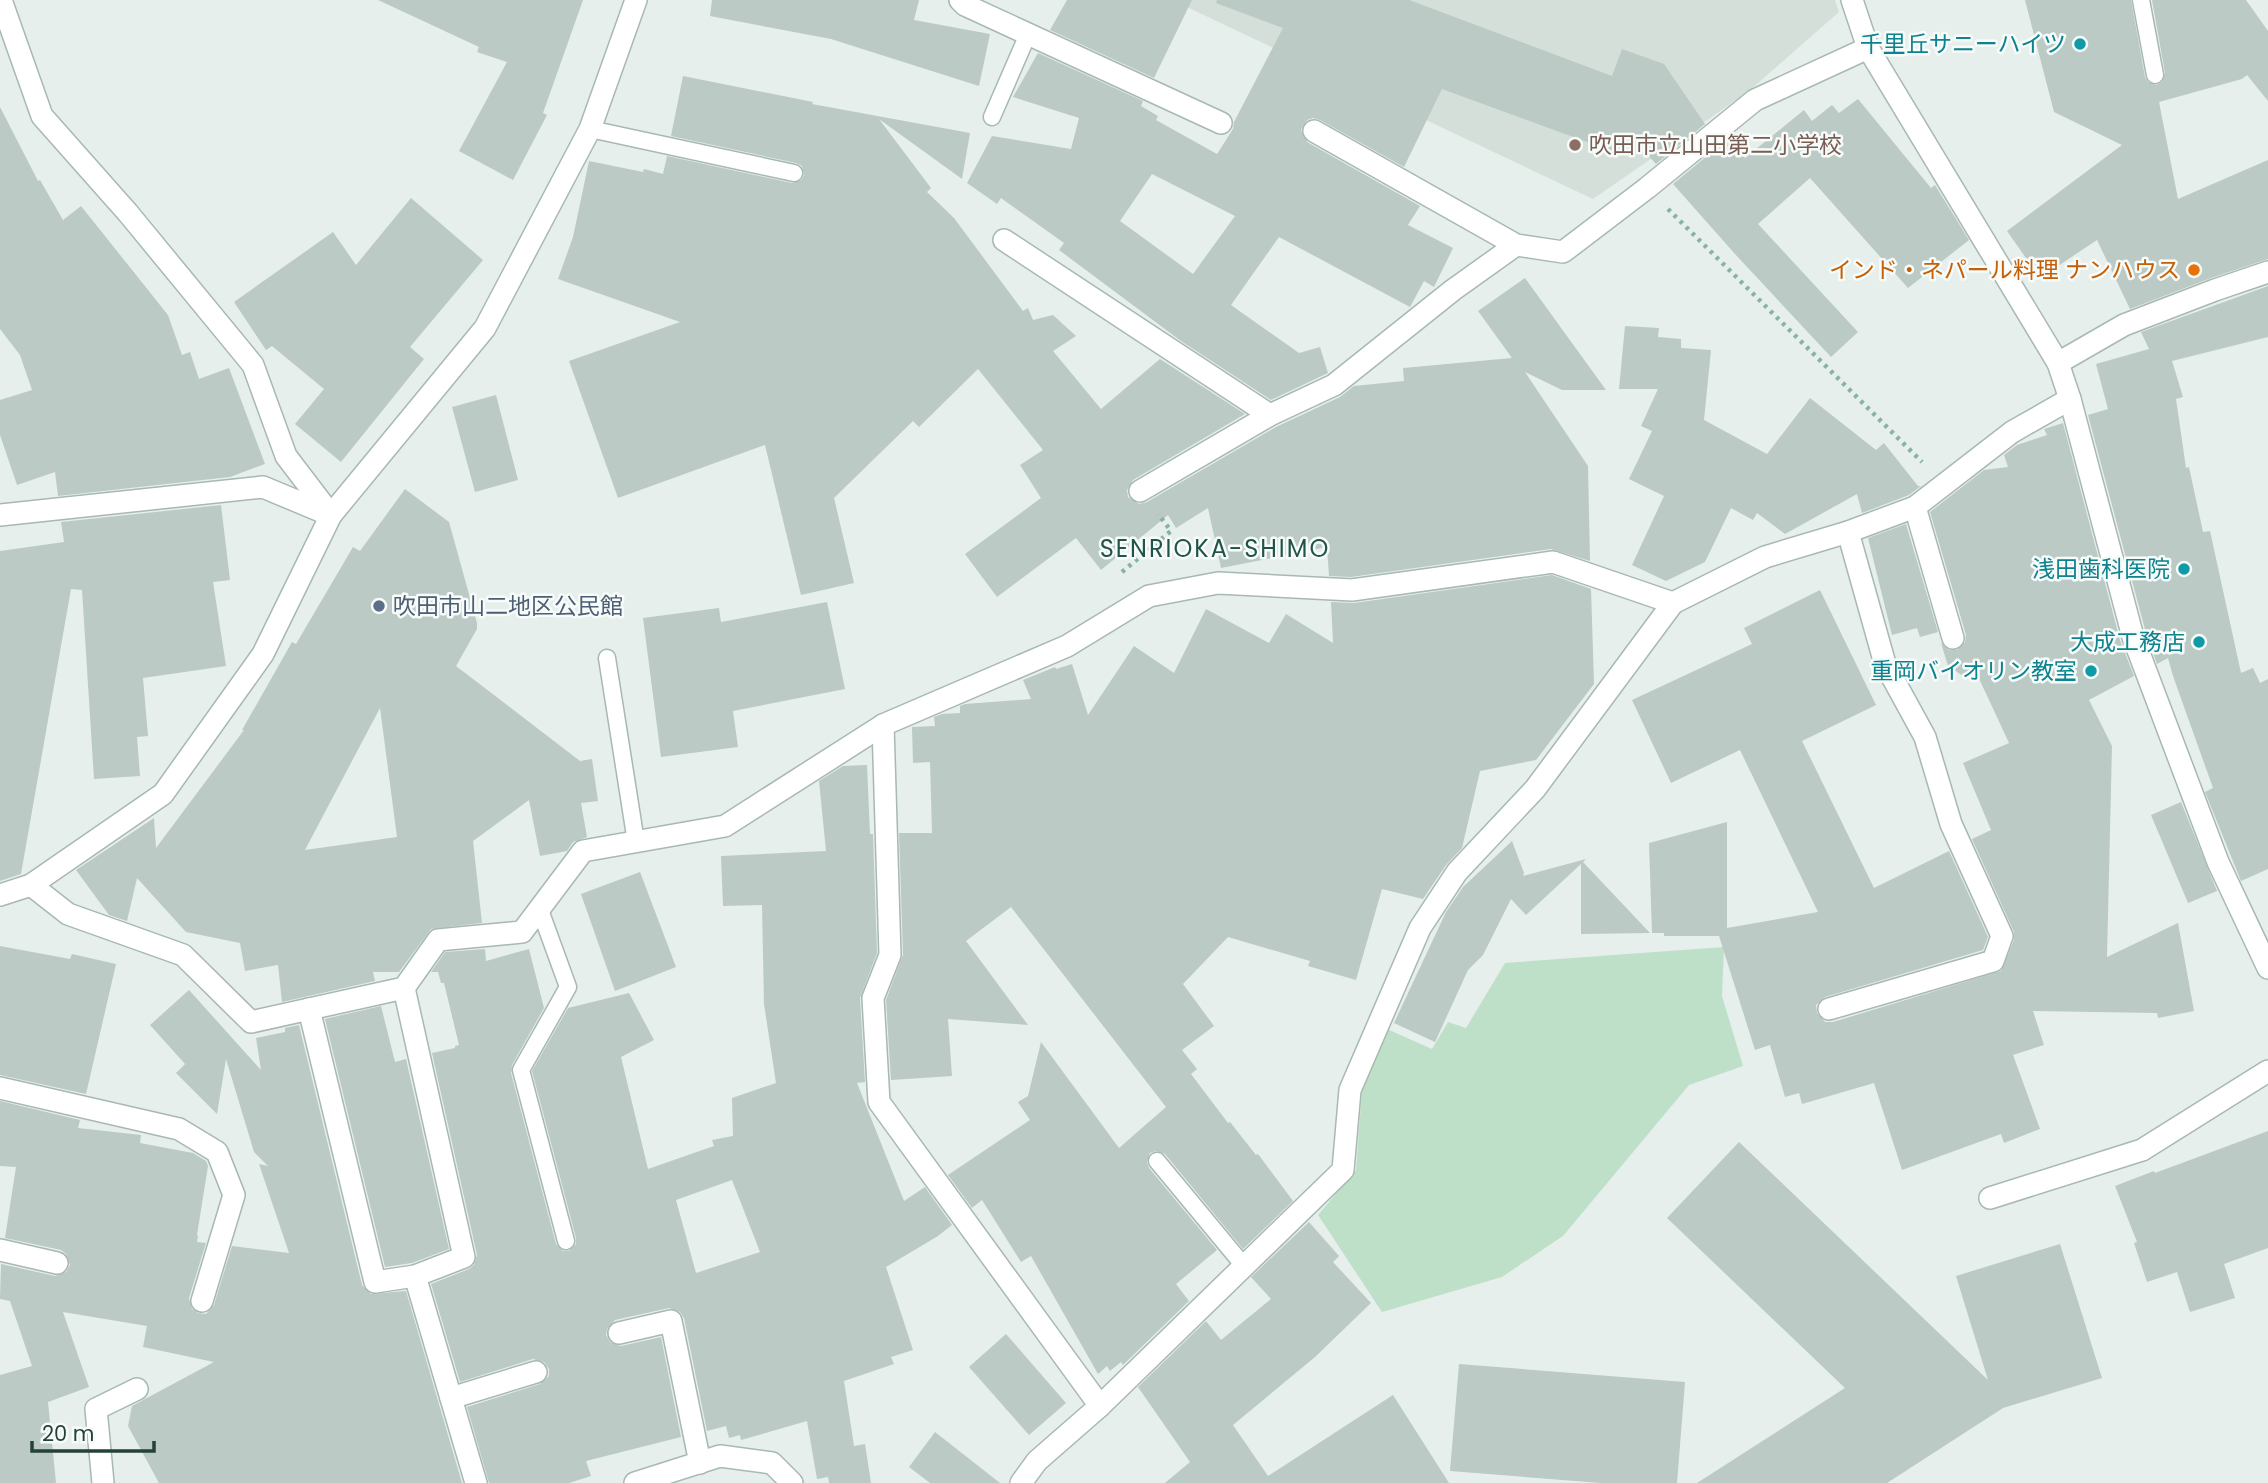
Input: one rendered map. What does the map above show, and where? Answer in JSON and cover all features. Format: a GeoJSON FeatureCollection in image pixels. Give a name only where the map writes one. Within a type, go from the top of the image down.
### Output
{"type":"FeatureCollection","features":[{"type":"Feature","properties":{"kind":"street"},"geometry":{"type":"LineString","coordinates":[[1,0],[42,116],[128,213],[253,365],[286,456],[331,515]]}},
{"type":"Feature","properties":{"kind":"street"},"geometry":{"type":"LineString","coordinates":[[0,895],[31,885],[163,794],[263,654],[331,515],[485,328],[590,129],[636,0]]}},
{"type":"Feature","properties":{"kind":"street"},"geometry":{"type":"LineString","coordinates":[[960,0],[965,5],[1221,123]]}},
{"type":"Feature","properties":{"kind":"street"},"geometry":{"type":"LineString","coordinates":[[1852,0],[1868,48],[2058,363],[2133,637],[2218,862],[2268,968]]}},
{"type":"Feature","properties":{"kind":"street"},"geometry":{"type":"LineString","coordinates":[[1314,131],[1516,245],[1563,252],[1755,100],[1868,48]]}},
{"type":"Feature","properties":{"kind":"street"},"geometry":{"type":"LineString","coordinates":[[1004,240],[1270,415]]}},
{"type":"Feature","properties":{"kind":"street"},"geometry":{"type":"LineString","coordinates":[[1140,491],[1270,415],[1334,385],[1453,290],[1516,245]]}},
{"type":"Feature","properties":{"kind":"street"},"geometry":{"type":"LineString","coordinates":[[2058,363],[2124,325],[2268,272]]}},
{"type":"Feature","properties":{"kind":"street"},"geometry":{"type":"LineString","coordinates":[[1021,1483],[1037,1461],[1100,1406],[1343,1170],[1350,1090],[1420,928],[1457,872],[1535,789],[1673,603],[1765,557],[1848,533],[1915,507],[2012,432],[2070,400]]}},
{"type":"Feature","properties":{"kind":"street"},"geometry":{"type":"LineString","coordinates":[[0,515],[263,487],[331,515]]}},
{"type":"Feature","properties":{"kind":"street"},"geometry":{"type":"LineString","coordinates":[[1915,507],[1953,638]]}},
{"type":"Feature","properties":{"kind":"street"},"geometry":{"type":"LineString","coordinates":[[1829,1009],[1993,961],[2002,936],[1951,824],[1924,737],[1885,664],[1848,533]]}},
{"type":"Feature","properties":{"kind":"street"},"geometry":{"type":"LineString","coordinates":[[31,885],[68,914],[183,956],[251,1023],[404,988],[438,940],[522,932],[583,851],[725,827],[883,725],[1067,646],[1149,596],[1218,583],[1352,590],[1553,562],[1673,603]]}},
{"type":"Feature","properties":{"kind":"street"},"geometry":{"type":"LineString","coordinates":[[883,725],[890,956],[873,998],[879,1102],[1100,1406]]}},
{"type":"Feature","properties":{"kind":"street"},"geometry":{"type":"LineString","coordinates":[[309,1009],[375,1282],[415,1276],[464,1257],[404,988]]}},
{"type":"Feature","properties":{"kind":"street"},"geometry":{"type":"LineString","coordinates":[[1990,1198],[2142,1150],[2268,1071]]}},
{"type":"Feature","properties":{"kind":"street"},"geometry":{"type":"LineString","coordinates":[[0,1088],[179,1129],[217,1152],[234,1195],[202,1300]]}},
{"type":"Feature","properties":{"kind":"street"},"geometry":{"type":"LineString","coordinates":[[0,1250],[57,1263]]}},
{"type":"Feature","properties":{"kind":"street"},"geometry":{"type":"LineString","coordinates":[[415,1276],[477,1483]]}},
{"type":"Feature","properties":{"kind":"street"},"geometry":{"type":"LineString","coordinates":[[619,1333],[671,1321],[700,1463]]}},
{"type":"Feature","properties":{"kind":"street"},"geometry":{"type":"LineString","coordinates":[[451,1398],[536,1372]]}},
{"type":"Feature","properties":{"kind":"street"},"geometry":{"type":"LineString","coordinates":[[103,1483],[96,1409],[137,1389]]}},
{"type":"Feature","properties":{"kind":"street"},"geometry":{"type":"LineString","coordinates":[[635,1483],[720,1456],[772,1463],[792,1483]]}},
{"type":"Feature","properties":{"kind":"lane"},"geometry":{"type":"LineString","coordinates":[[2141,0],[2155,75]]}},
{"type":"Feature","properties":{"kind":"lane"},"geometry":{"type":"LineString","coordinates":[[992,117],[1028,34]]}},
{"type":"Feature","properties":{"kind":"lane"},"geometry":{"type":"LineString","coordinates":[[590,129],[794,173]]}},
{"type":"Feature","properties":{"kind":"lane"},"geometry":{"type":"LineString","coordinates":[[607,657],[636,842]]}},
{"type":"Feature","properties":{"kind":"lane"},"geometry":{"type":"LineString","coordinates":[[540,910],[568,987],[521,1070],[566,1241]]}},
{"type":"Feature","properties":{"kind":"lane"},"geometry":{"type":"LineString","coordinates":[[1157,1161],[1244,1266]]}},
{"type":"Feature","properties":{"kind":"path"},"geometry":{"type":"LineString","coordinates":[[1647,188],[1944,484]]}},
{"type":"Feature","properties":{"kind":"path"},"geometry":{"type":"LineString","coordinates":[[1119,574],[1171,531],[1140,491]]}},
{"type":"Feature","properties":{"kind":"shaded area","name":"吹田市立山田第二小学校"},"geometry":{"type":"Polygon","coordinates":[[[1172,0],[1835,0],[1839,12],[1749,91],[1593,199],[1172,0]]]}},
{"type":"Feature","properties":{"kind":"green space"},"geometry":{"type":"Polygon","coordinates":[[[1724,947],[1722,996],[1743,1066],[1689,1085],[1563,1236],[1502,1277],[1382,1312],[1318,1215],[1356,1170],[1362,1090],[1387,1029],[1432,1049],[1448,1022],[1466,1028],[1505,963],[1724,947]]]}},
{"type":"Feature","properties":{"kind":"building"},"geometry":{"type":"Polygon","coordinates":[[[378,0],[583,0],[543,113],[547,115],[513,180],[459,151],[507,62],[477,52],[479,47],[378,0]]]}},
{"type":"Feature","properties":{"kind":"building"},"geometry":{"type":"Polygon","coordinates":[[[712,0],[919,0],[914,20],[990,34],[979,86],[831,39],[710,16],[712,0]]]}},
{"type":"Feature","properties":{"kind":"building"},"geometry":{"type":"Polygon","coordinates":[[[1067,0],[1192,0],[1154,78],[1050,30],[1067,0]]]}},
{"type":"Feature","properties":{"kind":"building"},"geometry":{"type":"Polygon","coordinates":[[[1217,0],[1409,0],[1612,76],[1622,49],[1664,64],[1705,124],[1656,164],[1628,133],[1620,154],[1442,89],[1404,167],[1320,120],[1307,120],[1301,130],[1307,142],[1420,206],[1408,225],[1453,248],[1434,287],[1424,281],[1410,307],[1279,237],[1231,305],[1299,353],[1320,347],[1328,373],[1271,400],[1181,341],[1059,250],[1064,243],[1001,198],[997,204],[967,183],[992,136],[1071,149],[1079,118],[1013,97],[1038,53],[1143,101],[1141,106],[1158,116],[1156,120],[1217,154],[1233,129],[1234,122],[1283,28],[1216,3],[1217,0]],[[1152,174],[1120,221],[1193,274],[1235,216],[1152,174]]]}},
{"type":"Feature","properties":{"kind":"building"},"geometry":{"type":"Polygon","coordinates":[[[2025,0],[2131,0],[2145,77],[2148,82],[2156,85],[2162,82],[2165,73],[2152,0],[2246,0],[2268,31],[2268,101],[2247,75],[2242,79],[2159,102],[2178,199],[2268,160],[2268,259],[2130,309],[2097,240],[2040,278],[2007,231],[2122,145],[2054,112],[2025,0]]]}},
{"type":"Feature","properties":{"kind":"building"},"geometry":{"type":"Polygon","coordinates":[[[683,76],[813,102],[812,104],[970,133],[962,179],[879,119],[931,188],[927,192],[954,218],[1023,311],[1028,308],[1033,320],[1053,315],[1076,336],[1053,351],[1101,409],[1160,359],[1245,414],[1133,480],[1127,490],[1128,497],[1139,504],[1147,502],[1276,427],[1340,397],[1354,386],[1404,381],[1403,368],[1512,358],[1478,311],[1525,278],[1606,390],[1562,390],[1525,372],[1588,466],[1590,561],[1551,549],[1351,577],[1329,576],[1327,547],[1221,568],[1208,508],[1176,528],[1168,515],[1101,570],[1076,538],[997,597],[965,554],[1041,498],[1020,465],[1043,450],[978,369],[919,427],[913,421],[834,498],[854,583],[801,595],[765,445],[618,498],[569,361],[680,322],[558,279],[573,237],[589,161],[663,174],[667,156],[792,183],[801,180],[804,175],[802,166],[796,163],[671,136],[683,76]]]}},
{"type":"Feature","properties":{"kind":"building"},"geometry":{"type":"Polygon","coordinates":[[[1858,99],[1931,188],[1935,185],[1969,240],[1908,288],[1810,178],[1758,224],[1858,332],[1831,357],[1673,184],[1719,146],[1721,148],[1730,141],[1745,158],[1804,110],[1812,121],[1832,105],[1839,113],[1858,99]]]}},
{"type":"Feature","properties":{"kind":"building"},"geometry":{"type":"Polygon","coordinates":[[[0,107],[38,181],[40,180],[63,220],[81,206],[168,315],[182,355],[190,352],[199,379],[229,368],[265,464],[230,477],[58,496],[55,472],[17,485],[0,435],[0,400],[32,390],[20,355],[0,329],[0,107]]]}},
{"type":"Feature","properties":{"kind":"building"},"geometry":{"type":"Polygon","coordinates":[[[411,198],[483,260],[410,347],[424,359],[341,462],[295,424],[324,389],[272,346],[266,350],[234,302],[333,232],[356,265],[411,198]]]}},
{"type":"Feature","properties":{"kind":"building"},"geometry":{"type":"Polygon","coordinates":[[[2268,286],[2268,337],[2172,361],[2183,397],[2176,399],[2186,468],[2189,467],[2203,532],[2210,531],[2241,673],[2253,668],[2260,683],[2268,679],[2268,869],[2241,881],[2205,792],[2213,788],[2168,658],[2157,664],[2146,633],[2088,415],[2108,409],[2096,364],[2149,349],[2141,332],[2268,286]]]}},
{"type":"Feature","properties":{"kind":"building"},"geometry":{"type":"Polygon","coordinates":[[[1625,326],[1659,328],[1658,337],[1681,339],[1681,348],[1711,350],[1704,420],[1767,454],[1810,398],[1876,450],[1884,443],[1918,486],[1921,486],[1909,495],[1862,513],[1857,494],[1785,534],[1757,513],[1753,520],[1731,508],[1705,562],[1666,581],[1632,565],[1664,496],[1629,479],[1652,431],[1641,426],[1658,389],[1619,389],[1625,326]]]}},
{"type":"Feature","properties":{"kind":"building"},"geometry":{"type":"Polygon","coordinates":[[[496,395],[518,480],[475,492],[452,407],[496,395]]]}},
{"type":"Feature","properties":{"kind":"building"},"geometry":{"type":"Polygon","coordinates":[[[2063,423],[2120,640],[2134,676],[2089,700],[2112,746],[2107,957],[2178,923],[2194,1011],[2158,1018],[2157,1013],[2033,1011],[2044,1045],[2013,1055],[2040,1129],[2004,1143],[2001,1134],[1902,1170],[1874,1083],[1802,1104],[1799,1093],[1785,1097],[1770,1045],[1755,1050],[1719,936],[1664,936],[1664,933],[1652,933],[1649,843],[1727,822],[1727,928],[1818,912],[1740,750],[1671,783],[1632,700],[1752,644],[1744,628],[1820,590],[1876,705],[1802,741],[1874,888],[1949,851],[1988,937],[1983,950],[1825,997],[1816,1005],[1817,1013],[1825,1022],[1833,1022],[2001,971],[2014,940],[2014,932],[1972,839],[1991,830],[1963,763],[2009,743],[1976,672],[1963,676],[1948,666],[1941,643],[1949,650],[1957,650],[1965,642],[1966,635],[1930,512],[1984,470],[2008,467],[2004,455],[2017,445],[2047,435],[2044,429],[2063,423]]]}},
{"type":"Feature","properties":{"kind":"building"},"geometry":{"type":"Polygon","coordinates":[[[405,489],[449,522],[477,623],[477,629],[456,666],[580,761],[592,759],[598,801],[581,803],[587,837],[573,842],[567,851],[540,856],[529,800],[473,841],[482,923],[431,929],[399,972],[373,972],[375,981],[282,1002],[278,965],[245,971],[240,943],[186,932],[137,878],[127,921],[109,915],[76,870],[154,818],[156,848],[244,730],[292,642],[296,644],[353,547],[360,551],[405,489]],[[380,708],[305,850],[397,837],[380,708]]]}},
{"type":"Feature","properties":{"kind":"building"},"geometry":{"type":"Polygon","coordinates":[[[221,505],[230,580],[213,582],[226,666],[143,678],[148,736],[137,737],[140,776],[94,779],[82,590],[71,589],[21,874],[0,881],[0,551],[64,542],[61,522],[221,505]]]}},
{"type":"Feature","properties":{"kind":"building"},"geometry":{"type":"Polygon","coordinates":[[[1906,524],[1938,632],[1920,637],[1917,628],[1892,635],[1868,538],[1906,524]]]}},
{"type":"Feature","properties":{"kind":"building"},"geometry":{"type":"Polygon","coordinates":[[[1552,575],[1591,589],[1594,684],[1536,760],[1480,771],[1462,848],[1446,865],[1423,899],[1382,889],[1356,980],[1308,966],[1310,961],[1228,937],[1183,984],[1214,1026],[1182,1050],[1197,1069],[1191,1074],[1228,1123],[1230,1122],[1256,1155],[1258,1154],[1293,1201],[1243,1249],[1165,1154],[1156,1151],[1150,1153],[1147,1162],[1149,1168],[1217,1250],[1176,1284],[1189,1301],[1123,1365],[1121,1362],[1110,1371],[1107,1366],[1098,1374],[1031,1256],[1021,1262],[982,1200],[972,1208],[948,1175],[1030,1120],[1018,1102],[1028,1096],[1041,1042],[1119,1148],[1166,1107],[1011,907],[966,941],[1028,1025],[948,1019],[952,1076],[891,1080],[886,1000],[903,955],[899,833],[932,833],[930,762],[913,763],[912,727],[935,726],[934,717],[960,713],[960,706],[965,704],[1031,699],[1023,680],[1055,667],[1056,669],[1072,664],[1088,715],[1134,646],[1174,673],[1206,609],[1269,643],[1286,614],[1333,643],[1331,602],[1354,603],[1552,575]]]}},
{"type":"Feature","properties":{"kind":"building"},"geometry":{"type":"Polygon","coordinates":[[[827,602],[845,689],[733,711],[738,747],[661,757],[643,618],[719,608],[721,622],[827,602]]]}},
{"type":"Feature","properties":{"kind":"building"},"geometry":{"type":"Polygon","coordinates":[[[867,765],[870,834],[873,834],[877,953],[860,998],[865,1082],[857,1083],[904,1201],[925,1187],[952,1225],[886,1267],[913,1350],[891,1357],[894,1364],[844,1381],[854,1446],[865,1444],[871,1483],[829,1483],[828,1477],[817,1479],[807,1421],[741,1440],[740,1435],[729,1438],[726,1426],[707,1431],[684,1318],[680,1312],[669,1308],[615,1320],[607,1329],[606,1335],[610,1342],[621,1346],[661,1337],[681,1437],[586,1461],[591,1476],[569,1483],[489,1483],[467,1407],[540,1384],[549,1376],[549,1369],[544,1362],[533,1359],[460,1382],[431,1284],[469,1269],[474,1265],[477,1255],[432,1053],[459,1045],[444,983],[441,983],[438,972],[431,972],[445,952],[485,949],[486,961],[529,949],[544,1008],[512,1065],[511,1073],[556,1244],[563,1251],[569,1251],[576,1244],[576,1238],[532,1071],[568,1008],[629,993],[654,1040],[621,1057],[648,1169],[714,1146],[712,1140],[733,1136],[732,1098],[776,1083],[764,1004],[762,905],[723,906],[721,856],[826,851],[819,781],[843,766],[867,765]],[[732,1180],[676,1200],[696,1273],[760,1252],[732,1180]]]}},
{"type":"Feature","properties":{"kind":"building"},"geometry":{"type":"Polygon","coordinates":[[[2181,802],[2217,891],[2188,903],[2151,815],[2181,802]]]}},
{"type":"Feature","properties":{"kind":"building"},"geometry":{"type":"Polygon","coordinates":[[[1512,841],[1523,876],[1586,859],[1583,862],[1650,933],[1581,934],[1581,864],[1526,915],[1511,899],[1483,955],[1468,970],[1435,1042],[1394,1023],[1446,912],[1463,887],[1512,841]]]}},
{"type":"Feature","properties":{"kind":"building"},"geometry":{"type":"Polygon","coordinates":[[[640,872],[676,967],[615,991],[581,894],[640,872]]]}},
{"type":"Feature","properties":{"kind":"building"},"geometry":{"type":"Polygon","coordinates":[[[0,946],[70,959],[72,954],[116,964],[86,1094],[0,1075],[0,946]]]}},
{"type":"Feature","properties":{"kind":"building"},"geometry":{"type":"Polygon","coordinates":[[[189,990],[261,1070],[256,1038],[285,1032],[285,1028],[299,1025],[362,1285],[371,1294],[406,1291],[462,1483],[159,1483],[128,1426],[132,1406],[214,1362],[143,1347],[147,1326],[63,1312],[89,1387],[48,1402],[56,1483],[0,1483],[0,1375],[32,1366],[10,1301],[0,1299],[1,1264],[55,1276],[66,1272],[70,1265],[66,1254],[61,1250],[5,1238],[16,1167],[0,1166],[0,1101],[80,1120],[78,1128],[141,1135],[140,1143],[193,1153],[206,1161],[208,1166],[197,1242],[206,1243],[189,1298],[192,1309],[198,1313],[206,1314],[214,1305],[232,1246],[289,1253],[259,1164],[268,1166],[254,1152],[226,1059],[217,1114],[176,1073],[185,1064],[150,1025],[189,990]]]}},
{"type":"Feature","properties":{"kind":"building"},"geometry":{"type":"Polygon","coordinates":[[[381,1006],[395,1062],[406,1059],[449,1249],[412,1263],[385,1267],[325,1019],[381,1006]]]}},
{"type":"Feature","properties":{"kind":"building"},"geometry":{"type":"Polygon","coordinates":[[[2268,1131],[2268,1248],[2224,1264],[2235,1298],[2190,1312],[2177,1272],[2147,1282],[2134,1243],[2137,1242],[2115,1186],[2268,1131]]]}},
{"type":"Feature","properties":{"kind":"building"},"geometry":{"type":"Polygon","coordinates":[[[1739,1142],[1988,1380],[1956,1276],[2060,1244],[2102,1378],[2003,1408],[1887,1483],[1697,1483],[1845,1388],[1667,1218],[1739,1142]]]}},
{"type":"Feature","properties":{"kind":"building"},"geometry":{"type":"Polygon","coordinates":[[[1309,1222],[1339,1256],[1333,1262],[1371,1303],[1315,1357],[1233,1425],[1268,1476],[1393,1395],[1449,1483],[1165,1483],[1190,1462],[1138,1387],[1206,1321],[1221,1340],[1271,1299],[1251,1277],[1309,1222]]]}},
{"type":"Feature","properties":{"kind":"building"},"geometry":{"type":"Polygon","coordinates":[[[1006,1334],[1066,1403],[1029,1435],[969,1367],[1006,1334]]]}},
{"type":"Feature","properties":{"kind":"building"},"geometry":{"type":"Polygon","coordinates":[[[1459,1364],[1685,1382],[1677,1483],[1601,1483],[1450,1471],[1459,1364]]]}},
{"type":"Feature","properties":{"kind":"building"},"geometry":{"type":"Polygon","coordinates":[[[935,1432],[1000,1483],[930,1483],[909,1467],[935,1432]]]}},
{"type":"Feature","properties":{"kind":"place","name":"千里丘サニーハイツ"},"geometry":{"type":"Point","coordinates":[2080,44]}},
{"type":"Feature","properties":{"kind":"place","name":"吹田市立山田第二小学校"},"geometry":{"type":"Point","coordinates":[1575,145]}},
{"type":"Feature","properties":{"kind":"place","name":"インド・ネパール料理 ナンハウス"},"geometry":{"type":"Point","coordinates":[2194,270]}},
{"type":"Feature","properties":{"kind":"place","name":"浅田歯科医院"},"geometry":{"type":"Point","coordinates":[2184,569]}},
{"type":"Feature","properties":{"kind":"place","name":"吹田市山二地区公民館"},"geometry":{"type":"Point","coordinates":[379,606]}},
{"type":"Feature","properties":{"kind":"place","name":"大成工務店"},"geometry":{"type":"Point","coordinates":[2199,642]}},
{"type":"Feature","properties":{"kind":"place","name":"重岡バイオリン教室"},"geometry":{"type":"Point","coordinates":[2091,671]}},
{"type":"Feature","properties":{"kind":"district","name":"SENRIOKA-SHIMO"},"geometry":{"type":"Point","coordinates":[1215,548]}}]}
